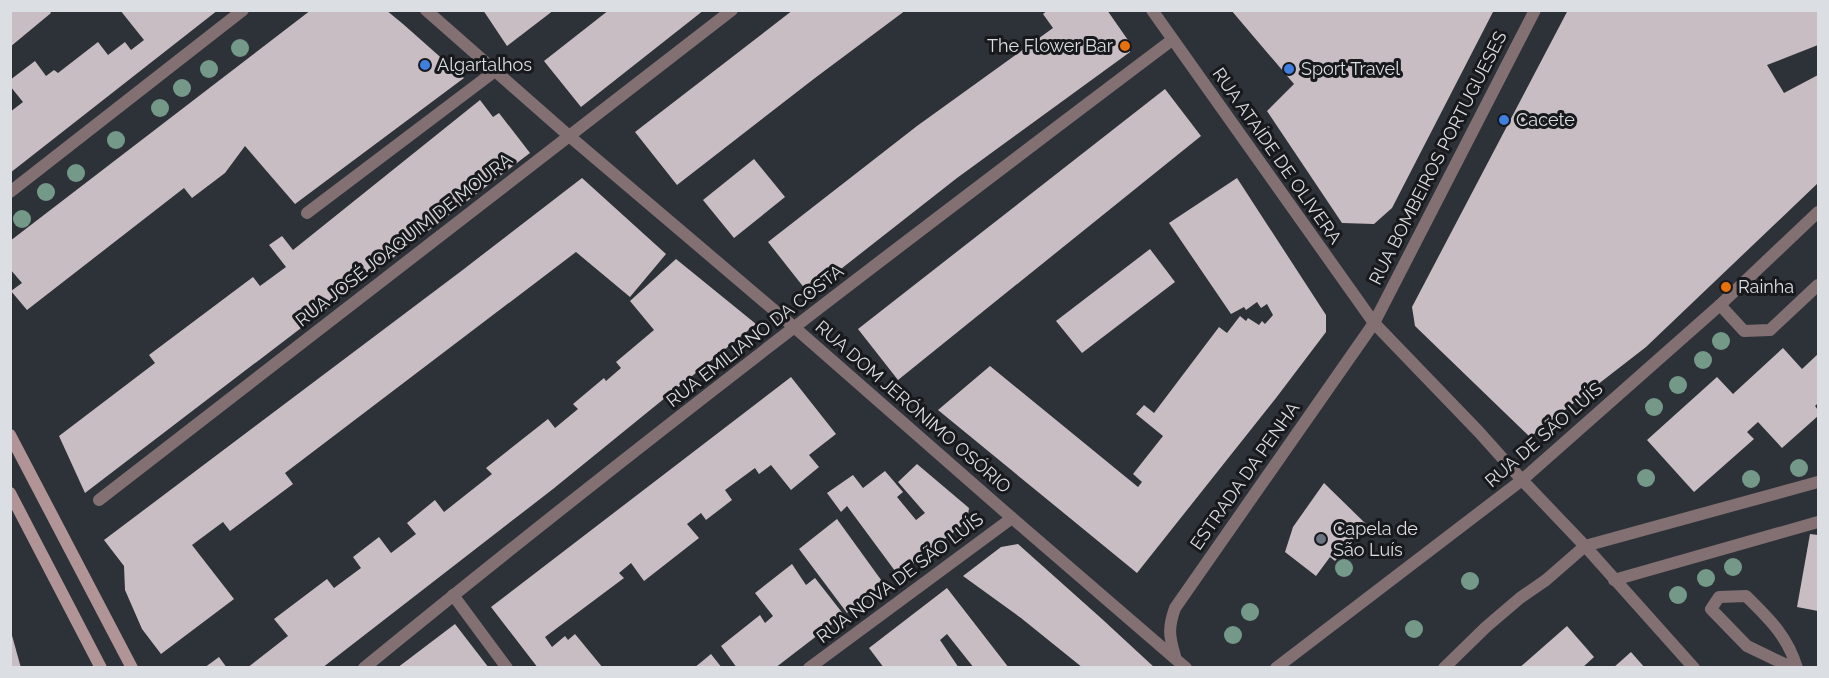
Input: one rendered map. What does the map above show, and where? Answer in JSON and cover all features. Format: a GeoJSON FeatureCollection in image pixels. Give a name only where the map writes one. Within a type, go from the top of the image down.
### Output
{"type":"FeatureCollection","features":[{"type":"Feature","properties":{"kind":"main road"},"geometry":{"type":"LineString","coordinates":[[10,435],[132,668]]}},
{"type":"Feature","properties":{"kind":"main road"},"geometry":{"type":"LineString","coordinates":[[10,493],[101,668]]}},
{"type":"Feature","properties":{"kind":"street"},"geometry":{"type":"LineString","coordinates":[[10,192],[243,10]]}},
{"type":"Feature","properties":{"kind":"street","name":"RUA DOM JERÓNIMO OSÓRIO"},"geometry":{"type":"LineString","coordinates":[[426,10],[1186,668]]}},
{"type":"Feature","properties":{"kind":"street","name":"RUA JOSÉ JOAQUIM DE MOURA"},"geometry":{"type":"LineString","coordinates":[[99,500],[732,10]]}},
{"type":"Feature","properties":{"kind":"street","name":"RUA ATAÍDE DE OLIVERA"},"geometry":{"type":"LineString","coordinates":[[1152,10],[1374,323],[1585,546],[1694,668]]}},
{"type":"Feature","properties":{"kind":"street","name":"RUA BOMBEIROS PORTUGUESES"},"geometry":{"type":"LineString","coordinates":[[1374,323],[1535,10]]}},
{"type":"Feature","properties":{"kind":"street","name":"RUA EMILIANO DA COSTA"},"geometry":{"type":"LineString","coordinates":[[364,668],[453,595],[794,327],[1172,40]]}},
{"type":"Feature","properties":{"kind":"street"},"geometry":{"type":"LineString","coordinates":[[308,213],[495,71]]}},
{"type":"Feature","properties":{"kind":"street","name":"RUA DE SÃO LUÍS"},"geometry":{"type":"LineString","coordinates":[[1276,668],[1522,480],[1719,305],[1818,212]]}},
{"type":"Feature","properties":{"kind":"street"},"geometry":{"type":"LineString","coordinates":[[1719,305],[1744,331],[1770,330],[1818,285]]}},
{"type":"Feature","properties":{"kind":"street","name":"ESTRADA DA PENHA"},"geometry":{"type":"LineString","coordinates":[[1176,657],[1169,636],[1175,608],[1374,323]]}},
{"type":"Feature","properties":{"kind":"street"},"geometry":{"type":"LineString","coordinates":[[1444,668],[1486,627],[1585,546],[1818,482]]}},
{"type":"Feature","properties":{"kind":"street","name":"RUA NOVA DE SÃO LUÍS"},"geometry":{"type":"LineString","coordinates":[[809,668],[1012,518]]}},
{"type":"Feature","properties":{"kind":"street"},"geometry":{"type":"LineString","coordinates":[[1614,580],[1818,522]]}},
{"type":"Feature","properties":{"kind":"street"},"geometry":{"type":"LineString","coordinates":[[453,595],[507,668]]}},
{"type":"Feature","properties":{"kind":"street"},"geometry":{"type":"LineString","coordinates":[[1746,596],[1776,627],[1792,653],[1795,668],[1747,646],[1711,609],[1719,597],[1746,596]]}},
{"type":"Feature","properties":{"kind":"building"},"geometry":{"type":"Polygon","coordinates":[[[10,10],[49,10],[51,13],[10,47],[10,10]]]}},
{"type":"Feature","properties":{"kind":"building"},"geometry":{"type":"Polygon","coordinates":[[[120,10],[218,10],[10,173],[10,112],[23,102],[10,86],[10,80],[35,61],[46,76],[54,70],[58,73],[98,42],[108,55],[125,42],[131,50],[144,40],[120,10]]]}},
{"type":"Feature","properties":{"kind":"building"},"geometry":{"type":"Polygon","coordinates":[[[311,10],[386,10],[464,78],[295,204],[245,146],[225,173],[192,198],[184,188],[27,310],[11,291],[22,283],[10,269],[10,241],[311,10]]]}},
{"type":"Feature","properties":{"kind":"building"},"geometry":{"type":"Polygon","coordinates":[[[483,10],[554,10],[507,46],[483,10]]]}},
{"type":"Feature","properties":{"kind":"building"},"geometry":{"type":"Polygon","coordinates":[[[609,10],[704,10],[581,107],[544,61],[609,10]]]}},
{"type":"Feature","properties":{"kind":"building"},"geometry":{"type":"Polygon","coordinates":[[[793,10],[906,10],[677,185],[635,132],[793,10]]]}},
{"type":"Feature","properties":{"kind":"building"},"geometry":{"type":"Polygon","coordinates":[[[1048,10],[1107,10],[1130,43],[1130,52],[957,178],[809,294],[768,242],[917,126],[1053,28],[1043,14],[1048,10]]]}},
{"type":"Feature","properties":{"kind":"building"},"geometry":{"type":"Polygon","coordinates":[[[1231,10],[1494,10],[1392,208],[1374,224],[1342,223],[1267,111],[1294,84],[1231,10]]]}},
{"type":"Feature","properties":{"kind":"building"},"geometry":{"type":"Polygon","coordinates":[[[1568,10],[1818,10],[1818,45],[1767,65],[1784,93],[1818,75],[1818,183],[1646,347],[1530,437],[1415,326],[1412,307],[1568,10]]]}},
{"type":"Feature","properties":{"kind":"building"},"geometry":{"type":"Polygon","coordinates":[[[1165,89],[1201,136],[898,380],[858,329],[1165,89]]]}},
{"type":"Feature","properties":{"kind":"building"},"geometry":{"type":"Polygon","coordinates":[[[480,100],[493,117],[499,113],[530,153],[85,493],[59,436],[155,363],[149,355],[253,277],[260,286],[286,267],[269,245],[282,236],[293,250],[480,100]]]}},
{"type":"Feature","properties":{"kind":"building"},"geometry":{"type":"Polygon","coordinates":[[[754,159],[785,197],[734,238],[703,200],[754,159]]]}},
{"type":"Feature","properties":{"kind":"building"},"geometry":{"type":"Polygon","coordinates":[[[582,178],[666,254],[630,297],[576,252],[285,473],[293,484],[230,531],[223,522],[192,545],[234,599],[161,654],[142,629],[125,590],[124,566],[104,540],[582,178]]]}},
{"type":"Feature","properties":{"kind":"building"},"geometry":{"type":"Polygon","coordinates":[[[1237,178],[1326,315],[1326,332],[1137,573],[938,410],[990,366],[1138,487],[1142,482],[1133,474],[1163,436],[1136,414],[1144,405],[1154,413],[1219,327],[1227,333],[1240,316],[1246,321],[1248,318],[1259,325],[1262,321],[1265,324],[1273,315],[1267,304],[1261,308],[1257,302],[1246,310],[1244,307],[1231,314],[1169,223],[1237,178]]]}},
{"type":"Feature","properties":{"kind":"building"},"geometry":{"type":"Polygon","coordinates":[[[1150,249],[1175,282],[1082,353],[1056,321],[1150,249]]]}},
{"type":"Feature","properties":{"kind":"building"},"geometry":{"type":"Polygon","coordinates":[[[676,259],[756,324],[553,489],[322,668],[247,668],[288,636],[274,619],[327,579],[334,588],[361,568],[353,557],[379,537],[391,553],[416,534],[407,523],[435,500],[444,512],[492,474],[486,468],[548,419],[555,428],[578,409],[573,404],[604,378],[606,381],[621,368],[616,362],[654,330],[630,301],[676,259]]]}},
{"type":"Feature","properties":{"kind":"building"},"geometry":{"type":"Polygon","coordinates":[[[1783,348],[1802,369],[1818,354],[1818,403],[1815,406],[1818,416],[1782,448],[1758,422],[1747,432],[1754,439],[1694,492],[1647,440],[1717,377],[1733,394],[1783,348]]]}},
{"type":"Feature","properties":{"kind":"building"},"geometry":{"type":"Polygon","coordinates":[[[791,377],[836,434],[809,455],[819,467],[791,490],[771,465],[759,474],[755,468],[725,490],[732,500],[706,520],[701,513],[687,524],[699,538],[644,581],[631,563],[619,573],[624,578],[545,637],[552,647],[565,636],[568,640],[575,634],[603,668],[538,668],[491,607],[791,377]]]}},
{"type":"Feature","properties":{"kind":"building"},"geometry":{"type":"Polygon","coordinates":[[[917,464],[969,508],[967,522],[898,575],[847,506],[841,512],[827,493],[853,475],[863,488],[885,471],[903,492],[897,497],[916,520],[925,513],[898,482],[917,464]]]}},
{"type":"Feature","properties":{"kind":"building","name":"Capela de São Luís"},"geometry":{"type":"Polygon","coordinates":[[[1324,483],[1366,524],[1335,561],[1330,557],[1316,576],[1285,552],[1293,527],[1324,483]]]}},
{"type":"Feature","properties":{"kind":"building"},"geometry":{"type":"Polygon","coordinates":[[[837,519],[884,584],[847,613],[799,549],[837,519]]]}},
{"type":"Feature","properties":{"kind":"building"},"geometry":{"type":"Polygon","coordinates":[[[1810,534],[1818,535],[1818,611],[1797,607],[1810,534]]]}},
{"type":"Feature","properties":{"kind":"building"},"geometry":{"type":"Polygon","coordinates":[[[1018,544],[1155,668],[1083,668],[1021,618],[963,576],[1001,547],[1018,544]]]}},
{"type":"Feature","properties":{"kind":"building"},"geometry":{"type":"Polygon","coordinates":[[[792,564],[806,585],[815,578],[844,615],[775,668],[737,668],[721,646],[760,615],[765,623],[773,616],[755,593],[792,564]]]}},
{"type":"Feature","properties":{"kind":"building"},"geometry":{"type":"Polygon","coordinates":[[[947,588],[1009,668],[974,668],[947,634],[940,640],[959,668],[884,668],[869,648],[947,588]]]}},
{"type":"Feature","properties":{"kind":"building"},"geometry":{"type":"Polygon","coordinates":[[[455,624],[489,668],[397,668],[455,624]]]}},
{"type":"Feature","properties":{"kind":"building"},"geometry":{"type":"Polygon","coordinates":[[[1567,626],[1594,657],[1582,668],[1519,668],[1567,626]]]}},
{"type":"Feature","properties":{"kind":"building"},"geometry":{"type":"Polygon","coordinates":[[[11,632],[21,668],[10,668],[11,632]]]}},
{"type":"Feature","properties":{"kind":"building"},"geometry":{"type":"Polygon","coordinates":[[[1631,652],[1645,668],[1613,668],[1631,652]]]}},
{"type":"Feature","properties":{"kind":"building"},"geometry":{"type":"Polygon","coordinates":[[[711,654],[722,668],[694,668],[711,654]]]}},
{"type":"Feature","properties":{"kind":"building"},"geometry":{"type":"Polygon","coordinates":[[[219,657],[227,668],[204,668],[219,657]]]}},
{"type":"Feature","properties":{"kind":"place","name":"The Flower Bar"},"geometry":{"type":"Point","coordinates":[1125,46]}},
{"type":"Feature","properties":{"kind":"place","name":"Algartalhos"},"geometry":{"type":"Point","coordinates":[425,65]}},
{"type":"Feature","properties":{"kind":"place","name":"Sport Travel"},"geometry":{"type":"Point","coordinates":[1289,69]}},
{"type":"Feature","properties":{"kind":"place","name":"Cacete"},"geometry":{"type":"Point","coordinates":[1504,120]}},
{"type":"Feature","properties":{"kind":"place","name":"Rainha"},"geometry":{"type":"Point","coordinates":[1726,287]}},
{"type":"Feature","properties":{"kind":"place","name":"Capela de São Luís"},"geometry":{"type":"Point","coordinates":[1321,539]}}]}
